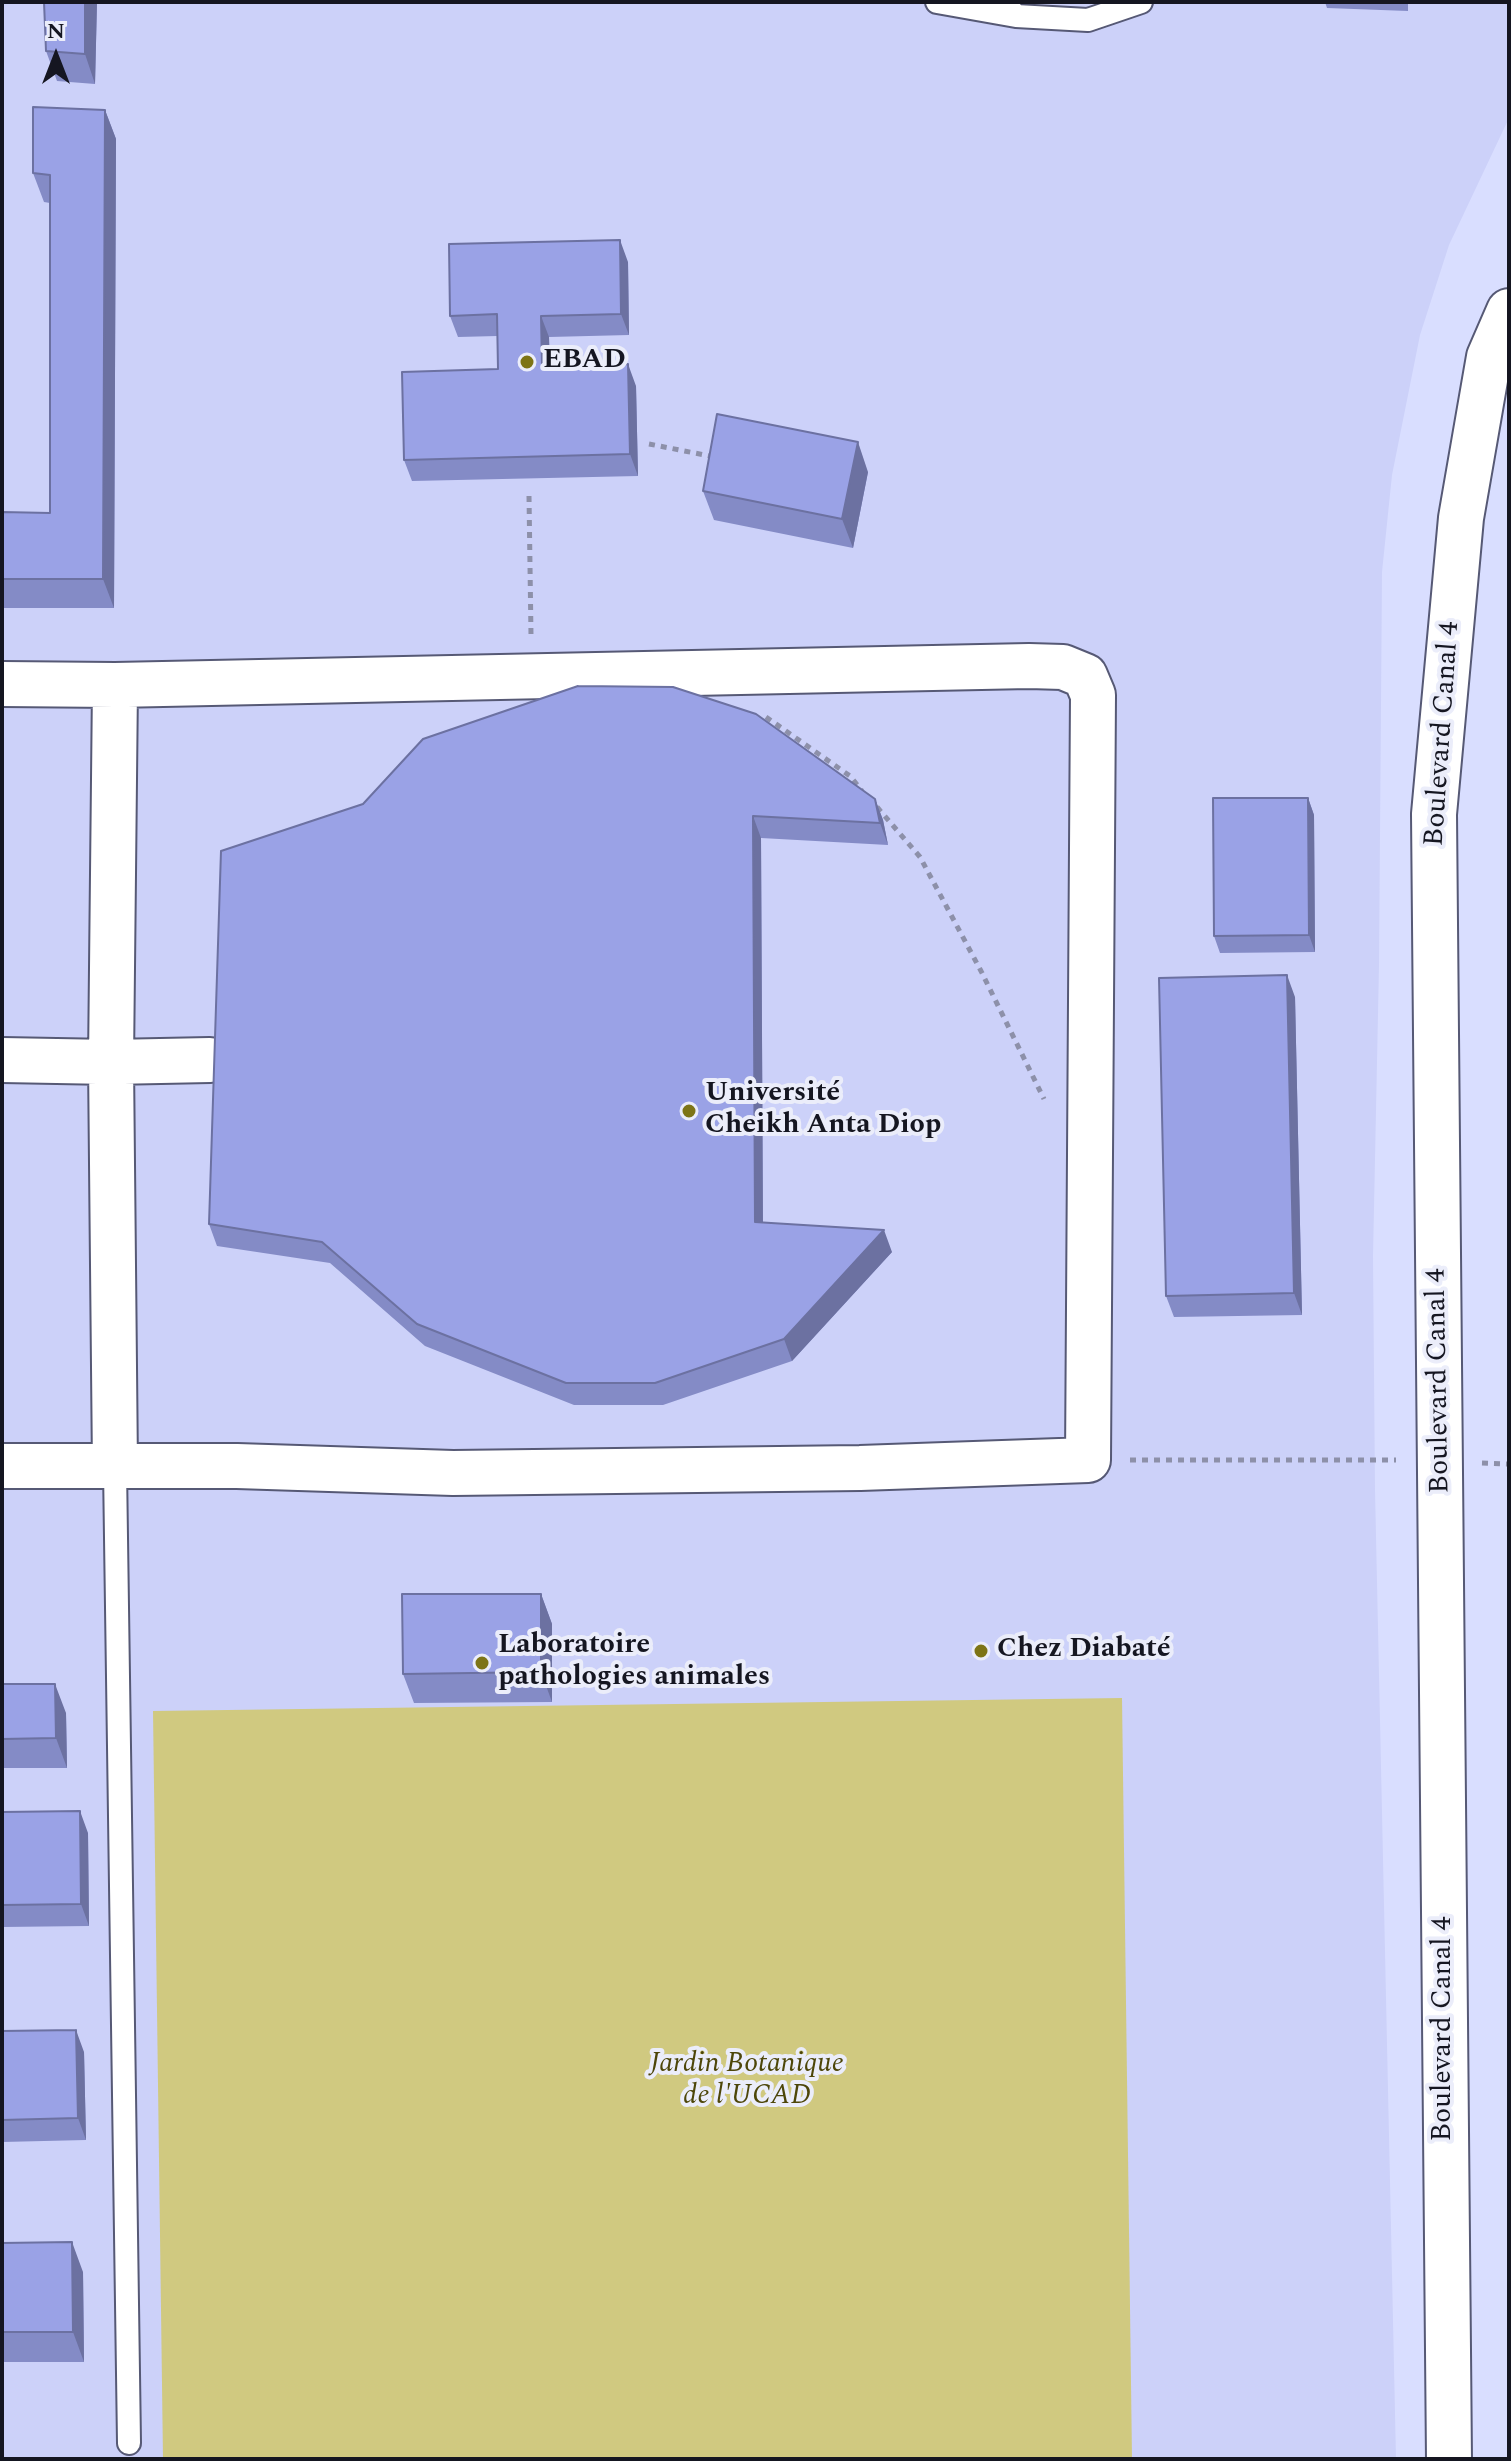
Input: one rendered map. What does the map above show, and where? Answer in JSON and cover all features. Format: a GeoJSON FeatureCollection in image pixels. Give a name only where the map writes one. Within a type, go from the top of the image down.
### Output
{"type":"FeatureCollection","features":[{"type":"Feature","properties":{"kind":"street","name":"Boulevard Canal 4"},"geometry":{"type":"LineString","coordinates":[[1449,2459],[1434,814],[1461,518],[1489,357],[1509,311]]}},
{"type":"Feature","properties":{"kind":"street"},"geometry":{"type":"LineString","coordinates":[[2,684],[115,685],[1029,666],[1063,667],[1085,676],[1093,695],[1088,1460],[860,1468],[469,1473],[237,1466],[2,1466]]}},
{"type":"Feature","properties":{"kind":"street"},"geometry":{"type":"LineString","coordinates":[[115,685],[111,1062],[115,1468]]}},
{"type":"Feature","properties":{"kind":"street"},"geometry":{"type":"LineString","coordinates":[[2,1060],[210,1060]]}},
{"type":"Feature","properties":{"kind":"lane"},"geometry":{"type":"LineString","coordinates":[[937,2],[1088,20],[1141,2]]}},
{"type":"Feature","properties":{"kind":"lane"},"geometry":{"type":"LineString","coordinates":[[115,1468],[129,2443]]}},
{"type":"Feature","properties":{"kind":"path"},"geometry":{"type":"LineString","coordinates":[[649,444],[725,459]]}},
{"type":"Feature","properties":{"kind":"path"},"geometry":{"type":"LineString","coordinates":[[529,496],[532,676]]}},
{"type":"Feature","properties":{"kind":"path"},"geometry":{"type":"LineString","coordinates":[[762,715],[776,721],[850,776],[920,857],[1049,1109]]}},
{"type":"Feature","properties":{"kind":"path"},"geometry":{"type":"LineString","coordinates":[[1088,1460],[1509,1464]]}},
{"type":"Feature","properties":{"kind":"shaded area","name":"Université Cheikh Anta Diop"},"geometry":{"type":"Polygon","coordinates":[[[2,2],[1509,2],[1509,118],[1449,245],[1420,335],[1392,475],[1382,572],[1373,1256],[1375,1490],[1396,2459],[2,2459],[2,2]]]}},
{"type":"Feature","properties":{"kind":"green space","name":"Jardin Botanique de l'UCAD"},"geometry":{"type":"Polygon","coordinates":[[[1122,1698],[1132,2459],[163,2459],[153,1711],[1122,1698]]]}},
{"type":"Feature","properties":{"kind":"building"},"geometry":{"type":"Polygon","coordinates":[[[44,2],[85,2],[85,54],[46,51],[44,2]]]}},
{"type":"Feature","properties":{"kind":"building"},"geometry":{"type":"Polygon","coordinates":[[[33,107],[105,110],[103,579],[2,579],[2,512],[50,513],[50,175],[33,173],[33,107]]]}},
{"type":"Feature","properties":{"kind":"building","name":"EBAD"},"geometry":{"type":"Polygon","coordinates":[[[620,240],[621,314],[541,316],[542,366],[628,364],[630,454],[404,460],[402,372],[498,369],[497,314],[450,316],[449,244],[620,240]]]}},
{"type":"Feature","properties":{"kind":"building"},"geometry":{"type":"Polygon","coordinates":[[[717,414],[858,442],[842,519],[703,491],[717,414]]]}},
{"type":"Feature","properties":{"kind":"building"},"geometry":{"type":"Polygon","coordinates":[[[578,686],[673,687],[756,714],[875,799],[880,823],[753,816],[755,1222],[884,1230],[784,1339],[655,1383],[566,1383],[417,1324],[322,1242],[209,1224],[221,851],[363,804],[423,739],[578,686]]]}},
{"type":"Feature","properties":{"kind":"building"},"geometry":{"type":"Polygon","coordinates":[[[1213,798],[1308,798],[1309,935],[1214,936],[1213,798]]]}},
{"type":"Feature","properties":{"kind":"building"},"geometry":{"type":"Polygon","coordinates":[[[1287,975],[1294,1293],[1166,1296],[1159,978],[1287,975]]]}},
{"type":"Feature","properties":{"kind":"building"},"geometry":{"type":"Polygon","coordinates":[[[402,1594],[541,1594],[541,1672],[403,1674],[402,1594]]]}},
{"type":"Feature","properties":{"kind":"building"},"geometry":{"type":"Polygon","coordinates":[[[2,1684],[55,1684],[56,1738],[2,1739],[2,1684]]]}},
{"type":"Feature","properties":{"kind":"building"},"geometry":{"type":"Polygon","coordinates":[[[80,1811],[81,1904],[2,1905],[2,1812],[80,1811]]]}},
{"type":"Feature","properties":{"kind":"building"},"geometry":{"type":"Polygon","coordinates":[[[76,2030],[78,2118],[2,2120],[2,2031],[76,2030]]]}},
{"type":"Feature","properties":{"kind":"building"},"geometry":{"type":"Polygon","coordinates":[[[72,2242],[73,2332],[2,2332],[2,2243],[72,2242]]]}},
{"type":"Feature","properties":{"kind":"place","name":"EBAD"},"geometry":{"type":"Point","coordinates":[527,362]}},
{"type":"Feature","properties":{"kind":"place","name":"Université Cheikh Anta Diop"},"geometry":{"type":"Point","coordinates":[689,1111]}},
{"type":"Feature","properties":{"kind":"place","name":"Chez Diabaté"},"geometry":{"type":"Point","coordinates":[981,1651]}},
{"type":"Feature","properties":{"kind":"place","name":"Laboratoire pathologies animales"},"geometry":{"type":"Point","coordinates":[482,1663]}}]}
